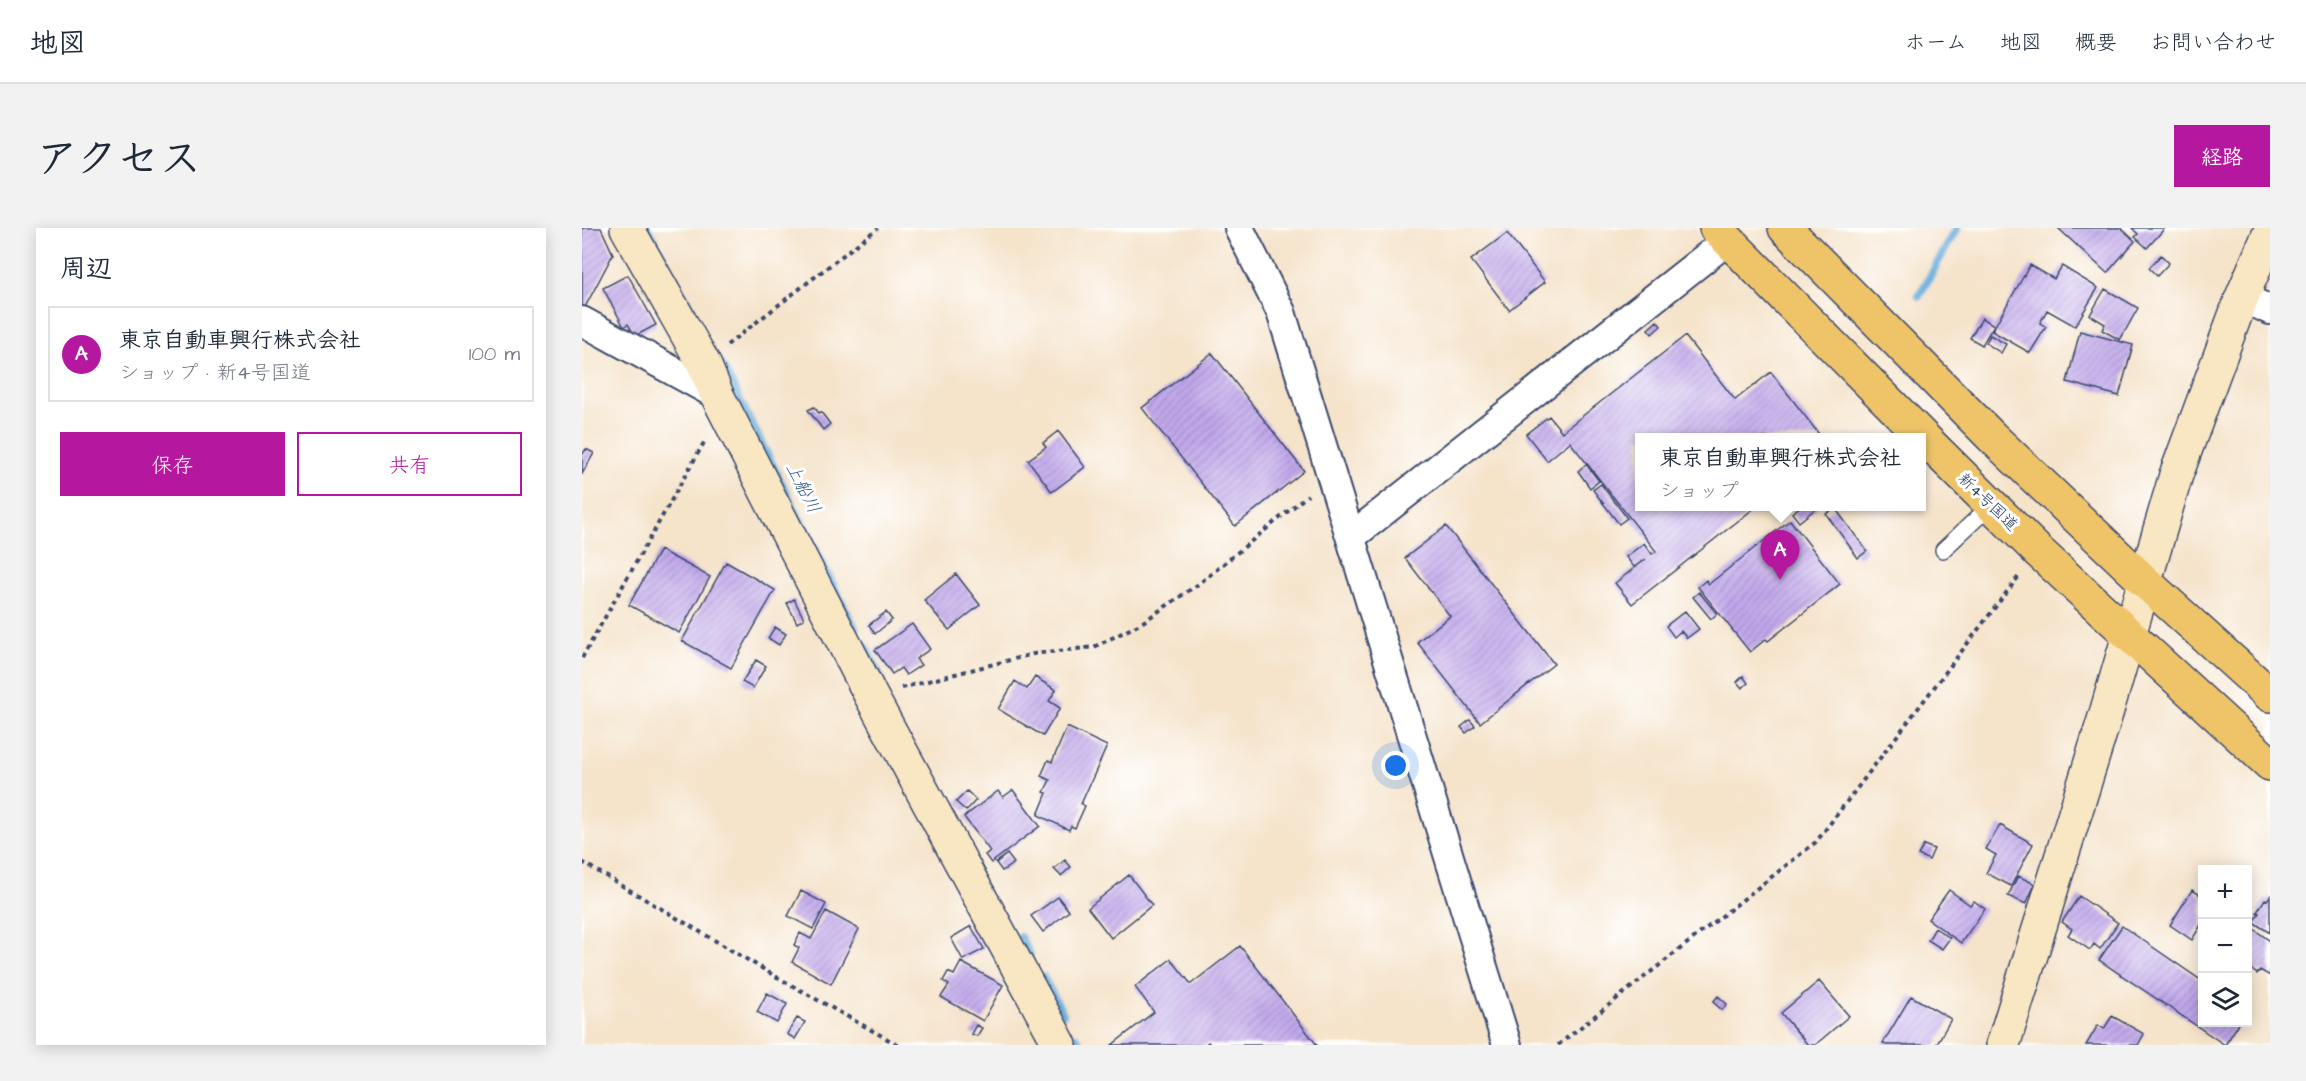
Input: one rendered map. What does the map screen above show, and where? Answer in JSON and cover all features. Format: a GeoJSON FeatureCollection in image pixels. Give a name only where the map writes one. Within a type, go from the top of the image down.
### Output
{"type":"FeatureCollection","features":[{"type":"Feature","properties":{"kind":"highway"},"geometry":{"type":"LineString","coordinates":[[1785,228],[1931,378],[2144,581],[2268,689]]}},
{"type":"Feature","properties":{"kind":"highway","name":"新4号国道"},"geometry":{"type":"LineString","coordinates":[[1722,234],[1920,433]]}},
{"type":"Feature","properties":{"kind":"highway","name":"新4号国道"},"geometry":{"type":"LineString","coordinates":[[1926,440],[2039,552],[2270,764]]}},
{"type":"Feature","properties":{"kind":"street"},"geometry":{"type":"LineString","coordinates":[[627,228],[704,364],[720,401],[872,696],[1060,1045]]}},
{"type":"Feature","properties":{"kind":"street"},"geometry":{"type":"LineString","coordinates":[[1239,228],[1281,312],[1507,1045]]}},
{"type":"Feature","properties":{"kind":"street"},"geometry":{"type":"LineString","coordinates":[[2003,1045],[2095,750],[2176,476],[2256,303],[2270,232]]}},
{"type":"Feature","properties":{"kind":"street"},"geometry":{"type":"LineString","coordinates":[[1351,537],[1722,234]]}},
{"type":"Feature","properties":{"kind":"street"},"geometry":{"type":"LineString","coordinates":[[582,321],[720,401]]}},
{"type":"Feature","properties":{"kind":"lane"},"geometry":{"type":"LineString","coordinates":[[1943,550],[1991,505]]}},
{"type":"Feature","properties":{"kind":"path"},"geometry":{"type":"LineString","coordinates":[[723,348],[878,228]]}},
{"type":"Feature","properties":{"kind":"path"},"geometry":{"type":"LineString","coordinates":[[582,658],[720,401]]}},
{"type":"Feature","properties":{"kind":"path"},"geometry":{"type":"LineString","coordinates":[[903,688],[1033,654],[1094,647],[1140,624],[1200,583],[1331,476]]}},
{"type":"Feature","properties":{"kind":"path"},"geometry":{"type":"LineString","coordinates":[[1558,1045],[1816,842],[2039,552]]}},
{"type":"Feature","properties":{"kind":"path"},"geometry":{"type":"LineString","coordinates":[[582,862],[898,1045]]}},
{"type":"Feature","properties":{"kind":"building"},"geometry":{"type":"Polygon","coordinates":[[[582,228],[601,228],[613,254],[584,309],[582,308],[582,228]]]}},
{"type":"Feature","properties":{"kind":"building"},"geometry":{"type":"Polygon","coordinates":[[[2058,228],[2121,228],[2135,241],[2107,273],[2058,228]]]}},
{"type":"Feature","properties":{"kind":"building"},"geometry":{"type":"Polygon","coordinates":[[[2132,228],[2165,228],[2147,248],[2135,237],[2138,234],[2132,228]]]}},
{"type":"Feature","properties":{"kind":"building"},"geometry":{"type":"Polygon","coordinates":[[[1507,233],[1545,282],[1509,310],[1471,260],[1507,233]]]}},
{"type":"Feature","properties":{"kind":"building"},"geometry":{"type":"Polygon","coordinates":[[[2161,255],[2169,263],[2157,276],[2149,268],[2161,255]]]}},
{"type":"Feature","properties":{"kind":"building"},"geometry":{"type":"Polygon","coordinates":[[[2030,265],[2054,279],[2062,266],[2098,288],[2075,326],[2047,310],[2040,323],[2046,327],[2030,353],[1992,331],[2030,265]]]}},
{"type":"Feature","properties":{"kind":"building"},"geometry":{"type":"Polygon","coordinates":[[[628,275],[656,325],[635,336],[628,324],[624,327],[603,288],[628,275]]]}},
{"type":"Feature","properties":{"kind":"building"},"geometry":{"type":"Polygon","coordinates":[[[2105,289],[2138,308],[2120,340],[2102,330],[2105,324],[2090,315],[2105,289]]]}},
{"type":"Feature","properties":{"kind":"building"},"geometry":{"type":"Polygon","coordinates":[[[1982,318],[1994,325],[1982,345],[1970,338],[1982,318]]]}},
{"type":"Feature","properties":{"kind":"building"},"geometry":{"type":"Polygon","coordinates":[[[1657,321],[1661,326],[1652,334],[1648,329],[1657,321]]]}},
{"type":"Feature","properties":{"kind":"building"},"geometry":{"type":"Polygon","coordinates":[[[2080,331],[2133,345],[2119,396],[2067,382],[2080,331]]]}},
{"type":"Feature","properties":{"kind":"building"},"geometry":{"type":"Polygon","coordinates":[[[1990,335],[2006,344],[2001,353],[1986,343],[1990,335]]]}},
{"type":"Feature","properties":{"kind":"building"},"geometry":{"type":"Polygon","coordinates":[[[1685,336],[1735,400],[1771,372],[1818,433],[1635,433],[1635,511],[1751,511],[1632,604],[1615,583],[1646,559],[1634,567],[1626,557],[1644,543],[1652,554],[1656,551],[1570,442],[1547,461],[1526,434],[1549,416],[1562,432],[1685,336]]]}},
{"type":"Feature","properties":{"kind":"building"},"geometry":{"type":"Polygon","coordinates":[[[1212,353],[1304,471],[1235,526],[1142,408],[1212,353]]]}},
{"type":"Feature","properties":{"kind":"building"},"geometry":{"type":"Polygon","coordinates":[[[814,407],[830,424],[823,430],[808,410],[814,407]]]}},
{"type":"Feature","properties":{"kind":"building"},"geometry":{"type":"Polygon","coordinates":[[[1058,431],[1085,467],[1052,492],[1028,460],[1046,447],[1043,443],[1058,431]]]}},
{"type":"Feature","properties":{"kind":"building"},"geometry":{"type":"Polygon","coordinates":[[[586,449],[594,453],[582,474],[582,455],[586,449]]]}},
{"type":"Feature","properties":{"kind":"building"},"geometry":{"type":"Polygon","coordinates":[[[1586,464],[1599,481],[1590,488],[1578,471],[1586,464]]]}},
{"type":"Feature","properties":{"kind":"building"},"geometry":{"type":"Polygon","coordinates":[[[1601,484],[1627,518],[1619,524],[1593,490],[1601,484]]]}},
{"type":"Feature","properties":{"kind":"building"},"geometry":{"type":"Polygon","coordinates":[[[1795,511],[1813,511],[1799,522],[1792,513],[1795,511]]]}},
{"type":"Feature","properties":{"kind":"building"},"geometry":{"type":"Polygon","coordinates":[[[1837,511],[1867,551],[1858,558],[1826,514],[1837,511]]]}},
{"type":"Feature","properties":{"kind":"building"},"geometry":{"type":"Polygon","coordinates":[[[1790,520],[1840,584],[1768,641],[1766,639],[1750,652],[1698,587],[1706,580],[1709,584],[1790,520]]]}},
{"type":"Feature","properties":{"kind":"building"},"geometry":{"type":"Polygon","coordinates":[[[1446,526],[1554,664],[1480,723],[1417,642],[1450,616],[1405,558],[1446,526]]]}},
{"type":"Feature","properties":{"kind":"building"},"geometry":{"type":"Polygon","coordinates":[[[660,550],[710,577],[679,633],[629,605],[660,550]]]}},
{"type":"Feature","properties":{"kind":"building"},"geometry":{"type":"Polygon","coordinates":[[[726,562],[775,590],[731,668],[682,641],[726,562]]]}},
{"type":"Feature","properties":{"kind":"building"},"geometry":{"type":"Polygon","coordinates":[[[956,574],[980,605],[949,630],[924,600],[956,574]]]}},
{"type":"Feature","properties":{"kind":"building"},"geometry":{"type":"Polygon","coordinates":[[[1699,592],[1717,614],[1711,619],[1693,597],[1699,592]]]}},
{"type":"Feature","properties":{"kind":"building"},"geometry":{"type":"Polygon","coordinates":[[[794,599],[804,619],[797,623],[787,603],[794,599]]]}},
{"type":"Feature","properties":{"kind":"building"},"geometry":{"type":"Polygon","coordinates":[[[1685,611],[1699,629],[1687,638],[1681,631],[1674,637],[1666,626],[1685,611]]]}},
{"type":"Feature","properties":{"kind":"building"},"geometry":{"type":"Polygon","coordinates":[[[886,612],[892,620],[875,634],[869,625],[886,612]]]}},
{"type":"Feature","properties":{"kind":"building"},"geometry":{"type":"Polygon","coordinates":[[[912,624],[930,649],[916,659],[921,665],[906,675],[901,668],[892,674],[875,650],[912,624]]]}},
{"type":"Feature","properties":{"kind":"building"},"geometry":{"type":"Polygon","coordinates":[[[775,627],[786,634],[779,645],[768,638],[775,627]]]}},
{"type":"Feature","properties":{"kind":"building"},"geometry":{"type":"Polygon","coordinates":[[[756,660],[766,666],[753,688],[742,682],[756,660]]]}},
{"type":"Feature","properties":{"kind":"building"},"geometry":{"type":"Polygon","coordinates":[[[1743,676],[1748,683],[1742,688],[1737,682],[1743,676]]]}},
{"type":"Feature","properties":{"kind":"building"},"geometry":{"type":"Polygon","coordinates":[[[1035,677],[1056,690],[1049,701],[1060,708],[1043,736],[998,709],[1015,681],[1027,689],[1035,677]]]}},
{"type":"Feature","properties":{"kind":"building"},"geometry":{"type":"Polygon","coordinates":[[[1470,720],[1475,726],[1466,733],[1461,727],[1470,720]]]}},
{"type":"Feature","properties":{"kind":"building"},"geometry":{"type":"Polygon","coordinates":[[[1067,727],[1107,746],[1081,804],[1085,806],[1075,828],[1071,826],[1069,830],[1038,815],[1050,780],[1041,776],[1048,760],[1052,762],[1067,727]]]}},
{"type":"Feature","properties":{"kind":"building"},"geometry":{"type":"Polygon","coordinates":[[[1013,790],[1040,826],[991,863],[985,855],[990,851],[964,817],[998,791],[1003,797],[1013,790]]]}},
{"type":"Feature","properties":{"kind":"building"},"geometry":{"type":"Polygon","coordinates":[[[967,791],[976,800],[966,811],[956,802],[967,791]]]}},
{"type":"Feature","properties":{"kind":"building"},"geometry":{"type":"Polygon","coordinates":[[[2000,825],[2033,844],[2011,886],[1986,873],[1996,855],[1986,849],[2000,825]]]}},
{"type":"Feature","properties":{"kind":"building"},"geometry":{"type":"Polygon","coordinates":[[[1924,845],[1934,849],[1929,860],[1918,855],[1924,845]]]}},
{"type":"Feature","properties":{"kind":"building"},"geometry":{"type":"Polygon","coordinates":[[[1007,854],[1014,863],[1002,871],[996,863],[1007,854]]]}},
{"type":"Feature","properties":{"kind":"building"},"geometry":{"type":"Polygon","coordinates":[[[1065,860],[1071,867],[1061,876],[1054,869],[1065,860]]]}},
{"type":"Feature","properties":{"kind":"building"},"geometry":{"type":"Polygon","coordinates":[[[1129,875],[1152,905],[1111,938],[1088,908],[1129,875]]]}},
{"type":"Feature","properties":{"kind":"building"},"geometry":{"type":"Polygon","coordinates":[[[2018,876],[2035,884],[2026,904],[2008,896],[2018,876]]]}},
{"type":"Feature","properties":{"kind":"building"},"geometry":{"type":"Polygon","coordinates":[[[1949,890],[1970,905],[1974,901],[1985,909],[1961,943],[1928,919],[1949,890]]]}},
{"type":"Feature","properties":{"kind":"building"},"geometry":{"type":"Polygon","coordinates":[[[2192,890],[2198,894],[2198,930],[2192,940],[2170,925],[2192,890]]]}},
{"type":"Feature","properties":{"kind":"building"},"geometry":{"type":"Polygon","coordinates":[[[801,891],[826,904],[813,929],[788,916],[801,891]]]}},
{"type":"Feature","properties":{"kind":"building"},"geometry":{"type":"Polygon","coordinates":[[[2079,896],[2118,923],[2100,949],[2094,944],[2090,950],[2068,935],[2072,929],[2062,922],[2079,896]]]}},
{"type":"Feature","properties":{"kind":"building"},"geometry":{"type":"Polygon","coordinates":[[[2270,896],[2270,933],[2253,922],[2265,899],[2267,900],[2270,896]]]}},
{"type":"Feature","properties":{"kind":"building"},"geometry":{"type":"Polygon","coordinates":[[[1058,897],[1069,911],[1043,932],[1031,916],[1058,897]]]}},
{"type":"Feature","properties":{"kind":"building"},"geometry":{"type":"Polygon","coordinates":[[[826,911],[859,929],[831,984],[792,962],[799,948],[794,945],[800,933],[811,939],[826,911]]]}},
{"type":"Feature","properties":{"kind":"building"},"geometry":{"type":"Polygon","coordinates":[[[971,926],[984,949],[963,960],[951,938],[971,926]]]}},
{"type":"Feature","properties":{"kind":"building"},"geometry":{"type":"Polygon","coordinates":[[[2122,926],[2198,978],[2198,1027],[2099,960],[2122,926]]]}},
{"type":"Feature","properties":{"kind":"building"},"geometry":{"type":"Polygon","coordinates":[[[1935,928],[1950,938],[1942,949],[1928,940],[1935,928]]]}},
{"type":"Feature","properties":{"kind":"building"},"geometry":{"type":"Polygon","coordinates":[[[2252,928],[2270,941],[2270,976],[2260,970],[2257,974],[2252,970],[2252,928]]]}},
{"type":"Feature","properties":{"kind":"building"},"geometry":{"type":"Polygon","coordinates":[[[1240,946],[1317,1045],[1211,1045],[1208,1042],[1205,1045],[1112,1045],[1154,1012],[1135,987],[1171,959],[1191,984],[1240,946]]]}},
{"type":"Feature","properties":{"kind":"building"},"geometry":{"type":"Polygon","coordinates":[[[961,962],[1003,985],[983,1021],[941,997],[949,985],[943,981],[948,972],[954,975],[961,962]]]}},
{"type":"Feature","properties":{"kind":"building"},"geometry":{"type":"Polygon","coordinates":[[[1819,981],[1849,1016],[1815,1045],[1808,1045],[1781,1013],[1819,981]]]}},
{"type":"Feature","properties":{"kind":"building"},"geometry":{"type":"Polygon","coordinates":[[[767,993],[787,1004],[777,1023],[757,1012],[767,993]]]}},
{"type":"Feature","properties":{"kind":"building"},"geometry":{"type":"Polygon","coordinates":[[[1718,996],[1727,1004],[1722,1010],[1713,1002],[1718,996]]]}},
{"type":"Feature","properties":{"kind":"building"},"geometry":{"type":"Polygon","coordinates":[[[1911,996],[1951,1019],[1936,1045],[1886,1045],[1883,1043],[1911,996]]]}},
{"type":"Feature","properties":{"kind":"building"},"geometry":{"type":"Polygon","coordinates":[[[2112,1016],[2144,1034],[2138,1045],[2086,1045],[2098,1025],[2104,1029],[2112,1016]]]}},
{"type":"Feature","properties":{"kind":"building"},"geometry":{"type":"Polygon","coordinates":[[[797,1018],[805,1022],[795,1039],[787,1034],[797,1018]]]}},
{"type":"Feature","properties":{"kind":"building"},"geometry":{"type":"Polygon","coordinates":[[[976,1025],[982,1028],[977,1036],[971,1034],[976,1025]]]}},
{"type":"Feature","properties":{"kind":"building"},"geometry":{"type":"Polygon","coordinates":[[[2198,1027],[2237,1027],[2225,1045],[2198,1027]]]}},
{"type":"Feature","properties":{"kind":"waterway","name":"上船川"},"geometry":{"type":"LineString","coordinates":[[647,228],[690,307]]}},
{"type":"Feature","properties":{"kind":"waterway"},"geometry":{"type":"LineString","coordinates":[[1919,296],[1957,228]]}},
{"type":"Feature","properties":{"kind":"waterway","name":"上船川"},"geometry":{"type":"LineString","coordinates":[[721,363],[855,628]]}},
{"type":"Feature","properties":{"kind":"waterway","name":"上船川"},"geometry":{"type":"LineString","coordinates":[[864,644],[882,680]]}},
{"type":"Feature","properties":{"kind":"waterway","name":"上船川"},"geometry":{"type":"LineString","coordinates":[[1020,937],[1030,955]]}},
{"type":"Feature","properties":{"kind":"waterway","name":"上船川"},"geometry":{"type":"LineString","coordinates":[[1043,977],[1063,1014]]}},
{"type":"Feature","properties":{"kind":"waterway","name":"上船川"},"geometry":{"type":"LineString","coordinates":[[1076,1037],[1081,1045]]}},
{"type":"Feature","properties":{"kind":"place","name":"東京自動車興行株式会社"},"geometry":{"type":"Point","coordinates":[1780,580]}}]}
